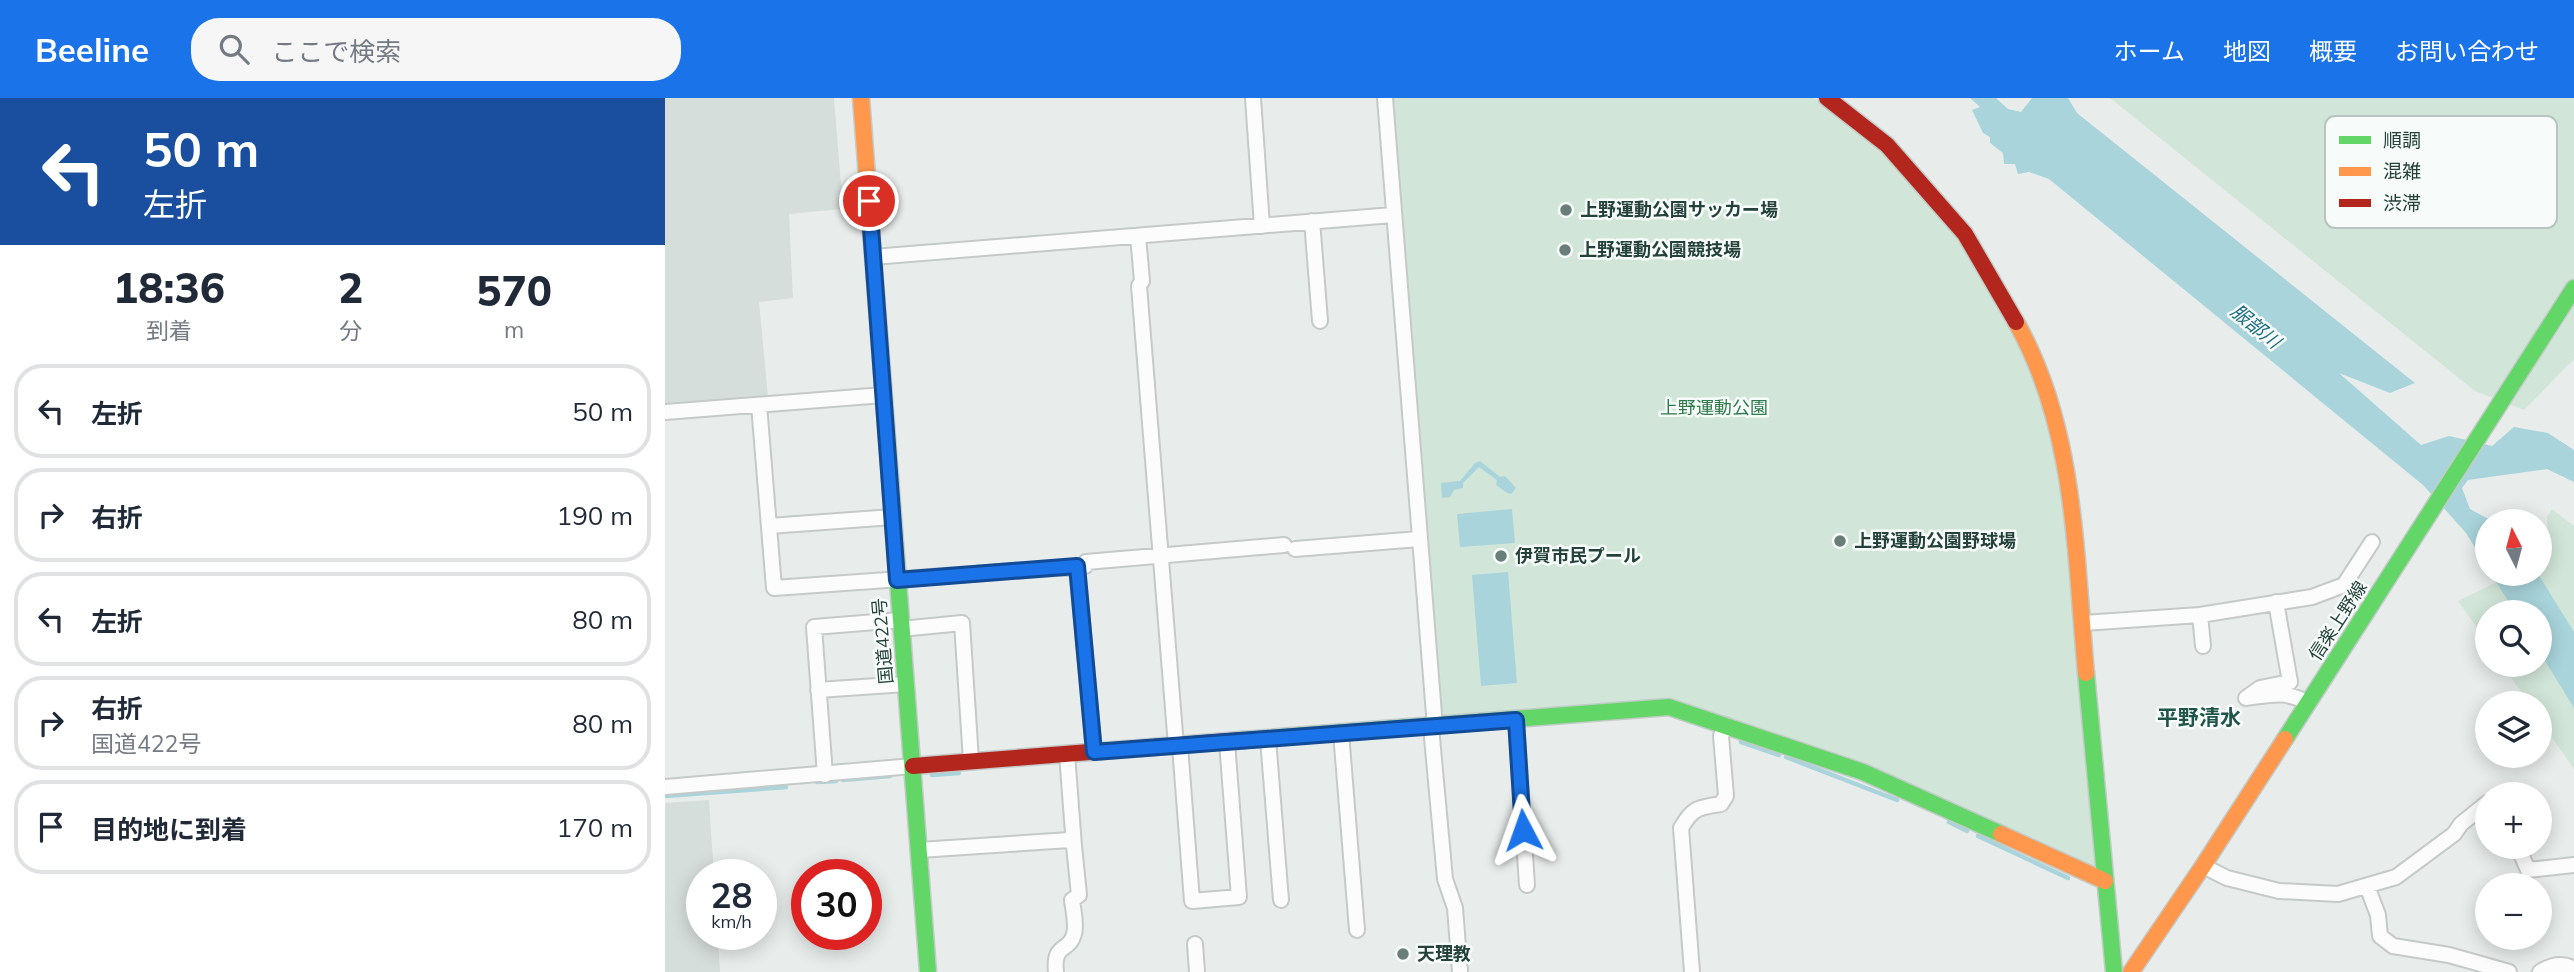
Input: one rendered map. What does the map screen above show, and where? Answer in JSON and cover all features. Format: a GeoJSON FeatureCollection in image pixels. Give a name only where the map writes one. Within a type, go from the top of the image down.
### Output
{"type":"FeatureCollection","features":[{"type":"Feature","properties":{"kind":"main road","name":"国道422号"},"geometry":{"type":"LineString","coordinates":[[861,98],[928,972]]}},
{"type":"Feature","properties":{"kind":"main road"},"geometry":{"type":"LineString","coordinates":[[1827,98],[1887,145],[1965,234],[2025,339],[2048,393],[2069,474],[2114,972]]}},
{"type":"Feature","properties":{"kind":"main road","name":"信楽上野線"},"geometry":{"type":"LineString","coordinates":[[2131,972],[2203,866],[2574,288]]}},
{"type":"Feature","properties":{"kind":"main road"},"geometry":{"type":"LineString","coordinates":[[913,766],[1669,707],[1863,772],[2105,881]]}},
{"type":"Feature","properties":{"kind":"street"},"geometry":{"type":"LineString","coordinates":[[1253,98],[1262,226]]}},
{"type":"Feature","properties":{"kind":"street"},"geometry":{"type":"LineString","coordinates":[[1385,98],[1445,879],[1455,908],[1460,972]]}},
{"type":"Feature","properties":{"kind":"street"},"geometry":{"type":"LineString","coordinates":[[873,257],[1394,215]]}},
{"type":"Feature","properties":{"kind":"street"},"geometry":{"type":"LineString","coordinates":[[1313,221],[1320,321]]}},
{"type":"Feature","properties":{"kind":"street"},"geometry":{"type":"LineString","coordinates":[[1138,236],[1142,281],[1139,286],[1192,901],[1239,897],[1227,742]]}},
{"type":"Feature","properties":{"kind":"street"},"geometry":{"type":"LineString","coordinates":[[665,412],[884,395]]}},
{"type":"Feature","properties":{"kind":"street"},"geometry":{"type":"LineString","coordinates":[[759,405],[774,588],[1085,566],[1086,562],[1161,556],[1419,539]]}},
{"type":"Feature","properties":{"kind":"street"},"geometry":{"type":"LineString","coordinates":[[769,526],[893,517]]}},
{"type":"Feature","properties":{"kind":"street"},"geometry":{"type":"LineString","coordinates":[[2083,623],[2200,615],[2312,597],[2344,584],[2372,542]]}},
{"type":"Feature","properties":{"kind":"street"},"geometry":{"type":"LineString","coordinates":[[1077,566],[1094,752]]}},
{"type":"Feature","properties":{"kind":"street"},"geometry":{"type":"LineString","coordinates":[[2276,602],[2290,682],[2260,688],[2246,698],[2285,694],[2295,695],[2308,703]]}},
{"type":"Feature","properties":{"kind":"street"},"geometry":{"type":"LineString","coordinates":[[2200,615],[2203,646]]}},
{"type":"Feature","properties":{"kind":"street"},"geometry":{"type":"LineString","coordinates":[[825,775],[814,627],[962,623],[971,761]]}},
{"type":"Feature","properties":{"kind":"street"},"geometry":{"type":"LineString","coordinates":[[818,690],[906,684]]}},
{"type":"Feature","properties":{"kind":"street"},"geometry":{"type":"LineString","coordinates":[[1516,720],[1527,885]]}},
{"type":"Feature","properties":{"kind":"street"},"geometry":{"type":"LineString","coordinates":[[1692,972],[1681,828],[1690,812],[1697,808],[1721,804],[1726,796],[1721,736],[1726,725]]}},
{"type":"Feature","properties":{"kind":"street"},"geometry":{"type":"LineString","coordinates":[[1341,733],[1357,930]]}},
{"type":"Feature","properties":{"kind":"street"},"geometry":{"type":"LineString","coordinates":[[1268,739],[1281,900]]}},
{"type":"Feature","properties":{"kind":"street"},"geometry":{"type":"LineString","coordinates":[[1056,972],[1057,951],[1071,941],[1075,933],[1072,900],[1079,895],[1067,754]]}},
{"type":"Feature","properties":{"kind":"street"},"geometry":{"type":"LineString","coordinates":[[665,787],[913,766]]}},
{"type":"Feature","properties":{"kind":"street"},"geometry":{"type":"LineString","coordinates":[[2203,866],[2227,877],[2280,891],[2338,894],[2396,877],[2454,834],[2475,813]]}},
{"type":"Feature","properties":{"kind":"street"},"geometry":{"type":"LineString","coordinates":[[919,850],[1070,840],[1075,846]]}},
{"type":"Feature","properties":{"kind":"street"},"geometry":{"type":"LineString","coordinates":[[2523,859],[2528,870],[2574,864]]}},
{"type":"Feature","properties":{"kind":"street"},"geometry":{"type":"LineString","coordinates":[[2367,886],[2378,915],[2380,936],[2393,946],[2449,955],[2509,972]]}},
{"type":"Feature","properties":{"kind":"street"},"geometry":{"type":"LineString","coordinates":[[1195,944],[1197,972]]}},
{"type":"Feature","properties":{"kind":"street"},"geometry":{"type":"LineString","coordinates":[[2540,972],[2549,966],[2568,965],[2574,969]]}},
{"type":"Feature","properties":{"kind":"shaded area"},"geometry":{"type":"Polygon","coordinates":[[[665,98],[834,98],[843,209],[789,214],[793,298],[759,302],[768,397],[665,405],[665,98]]]}},
{"type":"Feature","properties":{"kind":"shaded area"},"geometry":{"type":"Polygon","coordinates":[[[709,800],[713,859],[686,859],[686,950],[719,950],[720,972],[665,972],[665,803],[709,800]]]}},
{"type":"Feature","properties":{"kind":"green space","name":"上野運動公園"},"geometry":{"type":"Polygon","coordinates":[[[1389,98],[1814,98],[1886,148],[1963,235],[2023,340],[2067,475],[2104,879],[1684,708],[1441,719],[1389,98]]]}},
{"type":"Feature","properties":{"kind":"green space"},"geometry":{"type":"Polygon","coordinates":[[[2110,98],[2574,98],[2574,359],[2524,410],[2475,391],[2110,98]]]}},
{"type":"Feature","properties":{"kind":"green space"},"geometry":{"type":"Polygon","coordinates":[[[2552,509],[2574,526],[2574,769],[2552,738],[2552,691],[2520,691],[2511,677],[2552,677],[2552,600],[2475,600],[2475,625],[2458,601],[2489,586],[2552,586],[2552,509]]]}},
{"type":"Feature","properties":{"kind":"water","name":"服部川"},"geometry":{"type":"Polygon","coordinates":[[[1970,98],[1996,98],[2008,109],[2021,112],[2032,98],[2068,98],[2077,113],[2415,383],[2390,393],[2339,373],[2421,445],[2449,436],[2492,446],[2514,427],[2548,433],[2574,450],[2574,482],[2547,469],[2468,480],[2462,488],[2470,509],[2475,512],[2475,548],[2466,533],[2423,485],[2049,179],[2029,172],[2018,174],[2015,164],[2004,164],[2003,153],[1990,143],[1990,137],[1983,133],[1972,110],[1980,107],[1970,98]]]}},
{"type":"Feature","properties":{"kind":"water"},"geometry":{"type":"Polygon","coordinates":[[[1480,461],[1500,477],[1505,476],[1516,488],[1511,494],[1496,485],[1497,480],[1479,467],[1463,483],[1463,488],[1454,490],[1450,497],[1442,498],[1441,483],[1460,481],[1475,463],[1480,461]]]}},
{"type":"Feature","properties":{"kind":"water"},"geometry":{"type":"Polygon","coordinates":[[[1512,509],[1515,543],[1460,547],[1457,514],[1512,509]]]}},
{"type":"Feature","properties":{"kind":"water"},"geometry":{"type":"Polygon","coordinates":[[[1508,572],[1517,683],[1481,686],[1472,575],[1508,572]]]}},
{"type":"Feature","properties":{"kind":"water"},"geometry":{"type":"Polygon","coordinates":[[[2499,586],[2545,586],[2574,632],[2574,708],[2552,672],[2552,600],[2507,600],[2499,586]]]}},
{"type":"Feature","properties":{"kind":"waterway"},"geometry":{"type":"LineString","coordinates":[[1741,742],[1779,755]]}},
{"type":"Feature","properties":{"kind":"waterway"},"geometry":{"type":"LineString","coordinates":[[1786,757],[1897,800]]}},
{"type":"Feature","properties":{"kind":"waterway"},"geometry":{"type":"LineString","coordinates":[[932,775],[959,773]]}},
{"type":"Feature","properties":{"kind":"waterway"},"geometry":{"type":"LineString","coordinates":[[843,780],[890,776]]}},
{"type":"Feature","properties":{"kind":"waterway"},"geometry":{"type":"LineString","coordinates":[[817,782],[836,781]]}},
{"type":"Feature","properties":{"kind":"waterway"},"geometry":{"type":"LineString","coordinates":[[665,796],[786,787]]}},
{"type":"Feature","properties":{"kind":"waterway"},"geometry":{"type":"LineString","coordinates":[[1949,822],[1967,831]]}},
{"type":"Feature","properties":{"kind":"waterway"},"geometry":{"type":"LineString","coordinates":[[1978,836],[2068,878]]}},
{"type":"Feature","properties":{"kind":"traffic: fast"},"geometry":{"type":"LineString","coordinates":[[2285,739],[2574,288]]}},
{"type":"Feature","properties":{"kind":"traffic: fast"},"geometry":{"type":"LineString","coordinates":[[883,386],[928,972]]}},
{"type":"Feature","properties":{"kind":"traffic: fast"},"geometry":{"type":"LineString","coordinates":[[2086,673],[2114,972]]}},
{"type":"Feature","properties":{"kind":"traffic: fast"},"geometry":{"type":"LineString","coordinates":[[1242,740],[1669,707],[1863,772],[2001,834]]}},
{"type":"Feature","properties":{"kind":"traffic: slow"},"geometry":{"type":"LineString","coordinates":[[861,98],[883,386]]}},
{"type":"Feature","properties":{"kind":"traffic: slow"},"geometry":{"type":"LineString","coordinates":[[2016,322],[2036,363],[2062,448],[2075,538],[2086,673]]}},
{"type":"Feature","properties":{"kind":"traffic: slow"},"geometry":{"type":"LineString","coordinates":[[2131,972],[2285,739]]}},
{"type":"Feature","properties":{"kind":"traffic: slow"},"geometry":{"type":"LineString","coordinates":[[2001,834],[2105,881]]}},
{"type":"Feature","properties":{"kind":"traffic: jam"},"geometry":{"type":"LineString","coordinates":[[1827,98],[1887,145],[1965,234],[2016,322]]}},
{"type":"Feature","properties":{"kind":"traffic: jam"},"geometry":{"type":"LineString","coordinates":[[913,766],[1242,740]]}},
{"type":"Feature","properties":{"kind":"place","name":"上野運動公園サッカー場"},"geometry":{"type":"Point","coordinates":[1566,210]}},
{"type":"Feature","properties":{"kind":"place","name":"上野運動公園競技場"},"geometry":{"type":"Point","coordinates":[1565,250]}},
{"type":"Feature","properties":{"kind":"place","name":"上野運動公園野球場"},"geometry":{"type":"Point","coordinates":[1840,541]}},
{"type":"Feature","properties":{"kind":"place","name":"伊賀市民プール"},"geometry":{"type":"Point","coordinates":[1501,556]}},
{"type":"Feature","properties":{"kind":"place","name":"天理教"},"geometry":{"type":"Point","coordinates":[1403,954]}},
{"type":"Feature","properties":{"kind":"district","name":"平野清水"},"geometry":{"type":"Point","coordinates":[2199,718]}},
{"type":"Feature","properties":{"kind":"route"},"geometry":{"type":"LineString","coordinates":[[869,201],[897,580],[1077,566],[1094,752],[1516,720],[1523,830]]}}]}
